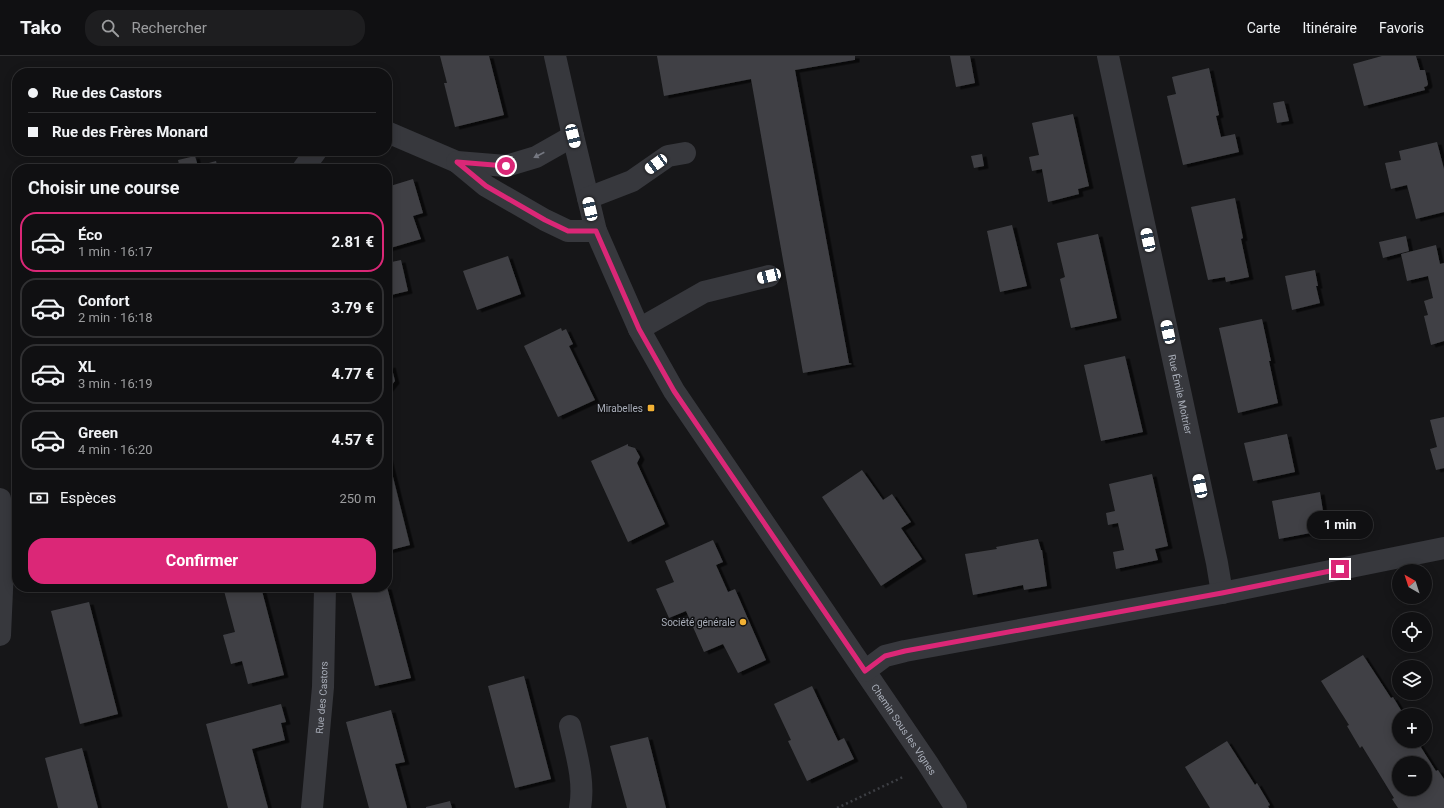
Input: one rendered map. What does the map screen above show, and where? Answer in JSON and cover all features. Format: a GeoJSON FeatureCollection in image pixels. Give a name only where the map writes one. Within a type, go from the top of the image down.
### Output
{"type":"FeatureCollection","features":[{"type":"Feature","properties":{"kind":"street","name":"Chemin Sous les Vignes"},"geometry":{"type":"LineString","coordinates":[[556,56],[573,136],[596,231],[639,329],[674,391],[928,764],[956,808]]}},
{"type":"Feature","properties":{"kind":"street","name":"Rue Émile Moitrier"},"geometry":{"type":"LineString","coordinates":[[1108,56],[1214,547],[1222,593]]}},
{"type":"Feature","properties":{"kind":"street"},"geometry":{"type":"LineString","coordinates":[[392,134],[457,162],[486,186],[545,220],[568,231],[596,231]]}},
{"type":"Feature","properties":{"kind":"street"},"geometry":{"type":"LineString","coordinates":[[457,162],[506,166],[536,157],[573,136]]}},
{"type":"Feature","properties":{"kind":"street"},"geometry":{"type":"LineString","coordinates":[[588,198],[632,181],[668,156],[685,153]]}},
{"type":"Feature","properties":{"kind":"street"},"geometry":{"type":"LineString","coordinates":[[639,329],[704,292],[769,276]]}},
{"type":"Feature","properties":{"kind":"street"},"geometry":{"type":"LineString","coordinates":[[0,499],[4,545],[0,636]]}},
{"type":"Feature","properties":{"kind":"street"},"geometry":{"type":"LineString","coordinates":[[865,671],[885,656],[905,651],[1222,593],[1444,548]]}},
{"type":"Feature","properties":{"kind":"street","name":"Rue des Castors"},"geometry":{"type":"LineString","coordinates":[[312,808],[323,687],[326,592]]}},
{"type":"Feature","properties":{"kind":"street"},"geometry":{"type":"LineString","coordinates":[[570,726],[581,778],[582,800],[580,808]]}},
{"type":"Feature","properties":{"kind":"path"},"geometry":{"type":"LineString","coordinates":[[836,808],[928,764]]}},
{"type":"Feature","properties":{"kind":"building"},"geometry":{"type":"Polygon","coordinates":[[[440,56],[489,56],[504,115],[455,127],[444,83],[447,83],[440,56]]]}},
{"type":"Feature","properties":{"kind":"building"},"geometry":{"type":"Polygon","coordinates":[[[657,56],[855,56],[855,60],[795,70],[849,363],[852,364],[803,373],[751,79],[664,96],[657,56]]]}},
{"type":"Feature","properties":{"kind":"building"},"geometry":{"type":"Polygon","coordinates":[[[950,56],[970,56],[975,83],[956,87],[950,56]]]}},
{"type":"Feature","properties":{"kind":"building"},"geometry":{"type":"Polygon","coordinates":[[[1382,56],[1416,56],[1420,70],[1425,70],[1428,84],[1424,87],[1425,90],[1364,106],[1353,64],[1382,56]]]}},
{"type":"Feature","properties":{"kind":"building"},"geometry":{"type":"Polygon","coordinates":[[[1209,68],[1219,115],[1216,116],[1221,137],[1235,134],[1239,152],[1183,165],[1167,96],[1176,94],[1172,77],[1209,68]]]}},
{"type":"Feature","properties":{"kind":"building"},"geometry":{"type":"Polygon","coordinates":[[[1284,101],[1289,121],[1277,123],[1273,103],[1284,101]]]}},
{"type":"Feature","properties":{"kind":"building"},"geometry":{"type":"Polygon","coordinates":[[[1073,114],[1089,186],[1078,189],[1079,194],[1048,202],[1042,169],[1032,171],[1029,157],[1039,155],[1032,123],[1073,114]]]}},
{"type":"Feature","properties":{"kind":"building"},"geometry":{"type":"Polygon","coordinates":[[[1437,142],[1444,169],[1444,212],[1416,219],[1407,185],[1391,189],[1385,163],[1401,160],[1399,151],[1437,142]]]}},
{"type":"Feature","properties":{"kind":"building"},"geometry":{"type":"Polygon","coordinates":[[[982,154],[984,166],[974,168],[971,156],[982,154]]]}},
{"type":"Feature","properties":{"kind":"building"},"geometry":{"type":"Polygon","coordinates":[[[195,156],[197,164],[179,164],[178,160],[195,156]]]}},
{"type":"Feature","properties":{"kind":"building"},"geometry":{"type":"Polygon","coordinates":[[[216,161],[217,164],[205,164],[216,161]]]}},
{"type":"Feature","properties":{"kind":"building"},"geometry":{"type":"Polygon","coordinates":[[[413,179],[423,213],[413,216],[421,239],[392,248],[392,185],[413,179]]]}},
{"type":"Feature","properties":{"kind":"building"},"geometry":{"type":"Polygon","coordinates":[[[1235,198],[1243,238],[1241,239],[1249,277],[1226,282],[1225,277],[1208,280],[1191,207],[1235,198]]]}},
{"type":"Feature","properties":{"kind":"building"},"geometry":{"type":"Polygon","coordinates":[[[1012,225],[1027,286],[1000,292],[987,231],[1012,225]]]}},
{"type":"Feature","properties":{"kind":"building"},"geometry":{"type":"Polygon","coordinates":[[[1098,234],[1117,318],[1071,328],[1060,279],[1065,277],[1057,243],[1098,234]]]}},
{"type":"Feature","properties":{"kind":"building"},"geometry":{"type":"Polygon","coordinates":[[[1406,236],[1409,251],[1383,258],[1379,242],[1406,236]]]}},
{"type":"Feature","properties":{"kind":"building"},"geometry":{"type":"Polygon","coordinates":[[[1436,245],[1440,264],[1444,263],[1444,341],[1431,345],[1424,316],[1428,315],[1424,301],[1433,298],[1428,276],[1407,281],[1401,254],[1436,245]]]}},
{"type":"Feature","properties":{"kind":"building"},"geometry":{"type":"Polygon","coordinates":[[[508,256],[521,294],[477,310],[463,271],[508,256]]]}},
{"type":"Feature","properties":{"kind":"building"},"geometry":{"type":"Polygon","coordinates":[[[401,260],[408,291],[392,295],[392,262],[401,260]]]}},
{"type":"Feature","properties":{"kind":"building"},"geometry":{"type":"Polygon","coordinates":[[[1315,270],[1318,286],[1316,286],[1320,303],[1292,310],[1285,276],[1315,270]]]}},
{"type":"Feature","properties":{"kind":"building"},"geometry":{"type":"Polygon","coordinates":[[[1262,319],[1278,403],[1238,413],[1219,328],[1262,319]]]}},
{"type":"Feature","properties":{"kind":"building"},"geometry":{"type":"Polygon","coordinates":[[[561,328],[562,331],[566,329],[573,344],[569,346],[595,400],[558,417],[524,346],[561,328]]]}},
{"type":"Feature","properties":{"kind":"building"},"geometry":{"type":"Polygon","coordinates":[[[1125,356],[1143,432],[1101,441],[1084,365],[1125,356]]]}},
{"type":"Feature","properties":{"kind":"building"},"geometry":{"type":"Polygon","coordinates":[[[392,369],[395,381],[392,385],[392,369]]]}},
{"type":"Feature","properties":{"kind":"building"},"geometry":{"type":"Polygon","coordinates":[[[1444,417],[1444,468],[1436,470],[1430,449],[1437,447],[1430,420],[1444,417]]]}},
{"type":"Feature","properties":{"kind":"building"},"geometry":{"type":"Polygon","coordinates":[[[1287,434],[1295,472],[1253,481],[1244,443],[1287,434]]]}},
{"type":"Feature","properties":{"kind":"building"},"geometry":{"type":"Polygon","coordinates":[[[628,444],[628,446],[635,448],[640,457],[637,463],[665,524],[628,542],[591,461],[628,444]]]}},
{"type":"Feature","properties":{"kind":"building"},"geometry":{"type":"Polygon","coordinates":[[[862,470],[883,500],[892,494],[911,522],[901,528],[922,559],[881,586],[822,497],[862,470]]]}},
{"type":"Feature","properties":{"kind":"building"},"geometry":{"type":"Polygon","coordinates":[[[392,473],[410,545],[392,550],[392,473]]]}},
{"type":"Feature","properties":{"kind":"building"},"geometry":{"type":"Polygon","coordinates":[[[1152,474],[1168,546],[1155,549],[1158,560],[1116,569],[1113,552],[1124,550],[1118,523],[1108,525],[1106,513],[1115,511],[1109,484],[1152,474]]]}},
{"type":"Feature","properties":{"kind":"building"},"geometry":{"type":"Polygon","coordinates":[[[1320,492],[1326,530],[1279,539],[1272,501],[1320,492]]]}},
{"type":"Feature","properties":{"kind":"building"},"geometry":{"type":"Polygon","coordinates":[[[1038,539],[1042,550],[1047,586],[1024,590],[1023,585],[973,595],[965,554],[997,549],[996,547],[1038,539]]]}},
{"type":"Feature","properties":{"kind":"building"},"geometry":{"type":"Polygon","coordinates":[[[713,540],[723,562],[716,565],[728,592],[735,589],[766,660],[738,673],[723,644],[704,652],[686,611],[669,618],[656,589],[674,582],[665,561],[713,540]]]}},
{"type":"Feature","properties":{"kind":"building"},"geometry":{"type":"Polygon","coordinates":[[[224,592],[262,592],[284,675],[248,684],[242,661],[231,664],[223,635],[235,632],[224,592]]]}},
{"type":"Feature","properties":{"kind":"building"},"geometry":{"type":"Polygon","coordinates":[[[351,592],[388,592],[411,678],[375,686],[351,592]]]}},
{"type":"Feature","properties":{"kind":"building"},"geometry":{"type":"Polygon","coordinates":[[[89,602],[118,714],[80,724],[51,611],[89,602]]]}},
{"type":"Feature","properties":{"kind":"building"},"geometry":{"type":"Polygon","coordinates":[[[1363,655],[1392,698],[1392,700],[1395,700],[1400,708],[1392,708],[1392,748],[1421,748],[1426,756],[1392,756],[1392,795],[1362,746],[1360,748],[1347,726],[1349,725],[1321,681],[1363,655]]]}},
{"type":"Feature","properties":{"kind":"building"},"geometry":{"type":"Polygon","coordinates":[[[524,676],[551,779],[515,788],[488,686],[524,676]]]}},
{"type":"Feature","properties":{"kind":"building"},"geometry":{"type":"Polygon","coordinates":[[[812,686],[838,741],[844,738],[854,759],[807,781],[788,741],[791,740],[774,704],[812,686]]]}},
{"type":"Feature","properties":{"kind":"building"},"geometry":{"type":"Polygon","coordinates":[[[281,704],[286,722],[281,723],[285,740],[252,749],[268,808],[228,808],[206,724],[281,704]]]}},
{"type":"Feature","properties":{"kind":"building"},"geometry":{"type":"Polygon","coordinates":[[[391,710],[405,762],[395,764],[407,808],[369,808],[346,722],[391,710]]]}},
{"type":"Feature","properties":{"kind":"building"},"geometry":{"type":"Polygon","coordinates":[[[648,737],[666,808],[627,808],[610,746],[648,737]]]}},
{"type":"Feature","properties":{"kind":"building"},"geometry":{"type":"Polygon","coordinates":[[[1227,741],[1255,785],[1257,783],[1270,805],[1268,806],[1269,808],[1210,808],[1185,767],[1227,741]]]}},
{"type":"Feature","properties":{"kind":"building"},"geometry":{"type":"Polygon","coordinates":[[[82,748],[98,808],[58,808],[45,758],[82,748]]]}},
{"type":"Feature","properties":{"kind":"building"},"geometry":{"type":"Polygon","coordinates":[[[1432,765],[1444,779],[1444,808],[1398,808],[1392,799],[1394,798],[1393,796],[1432,796],[1432,765]]]}},
{"type":"Feature","properties":{"kind":"building"},"geometry":{"type":"Polygon","coordinates":[[[450,801],[452,808],[426,808],[426,807],[450,801]]]}},
{"type":"Feature","properties":{"kind":"place","name":"Mirabelles"},"geometry":{"type":"Point","coordinates":[651,408]}},
{"type":"Feature","properties":{"kind":"place","name":"Société générale"},"geometry":{"type":"Point","coordinates":[743,622]}},
{"type":"Feature","properties":{"kind":"route"},"geometry":{"type":"LineString","coordinates":[[506,166],[457,162],[486,186],[545,220],[568,231],[596,231],[639,329],[674,391],[865,671],[885,656],[905,651],[1222,593],[1340,569]]}}]}
